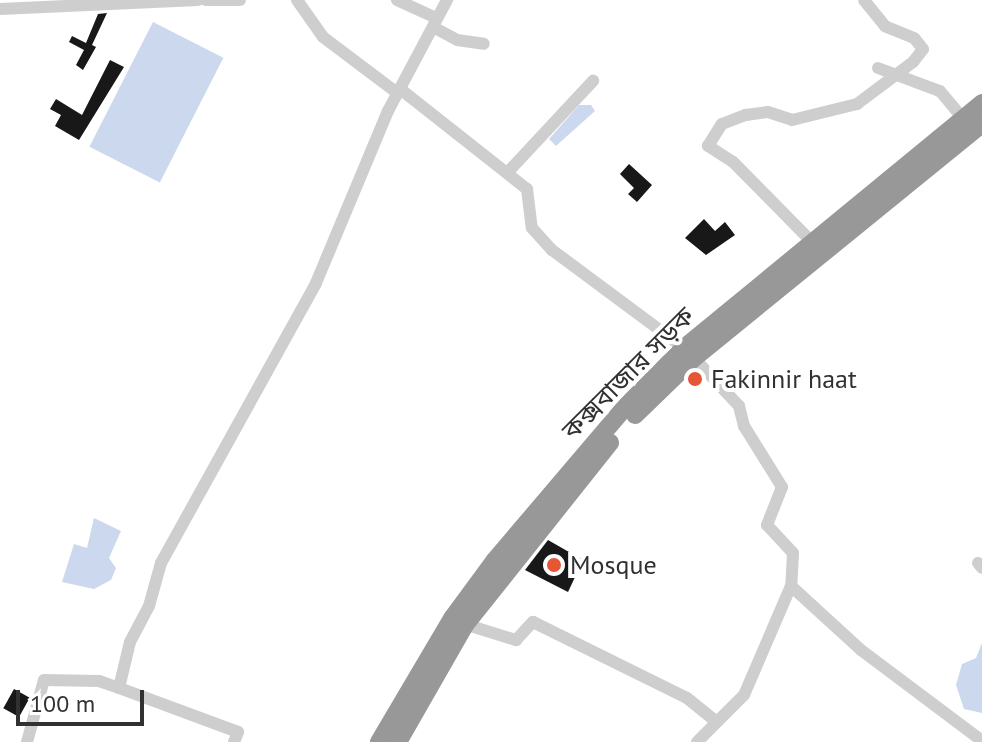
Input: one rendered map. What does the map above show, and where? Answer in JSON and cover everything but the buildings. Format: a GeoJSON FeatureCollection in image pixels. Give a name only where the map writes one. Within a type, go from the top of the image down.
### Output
{"type":"FeatureCollection","features":[{"type":"Feature","properties":{"kind":"highway","name":"কক্সবাজার সড়ক"},"geometry":{"type":"LineString","coordinates":[[379,742],[538,505],[689,353],[812,242],[982,103]]}},
{"type":"Feature","properties":{"kind":"highway","name":"কক্সবাজার সড়ক"},"geometry":{"type":"LineString","coordinates":[[689,353],[982,124]]}},
{"type":"Feature","properties":{"kind":"highway","name":"কক্সবাজার সড়ক"},"geometry":{"type":"LineString","coordinates":[[398,742],[459,621]]}},
{"type":"Feature","properties":{"kind":"street"},"geometry":{"type":"LineString","coordinates":[[0,9],[198,0]]}},
{"type":"Feature","properties":{"kind":"street"},"geometry":{"type":"LineString","coordinates":[[206,0],[240,0]]}},
{"type":"Feature","properties":{"kind":"street"},"geometry":{"type":"LineString","coordinates":[[297,0],[323,37],[527,189],[532,228],[552,250],[689,353],[739,406],[744,426],[782,487],[767,525],[793,553],[791,586],[744,695],[714,720],[697,742]]}},
{"type":"Feature","properties":{"kind":"street"},"geometry":{"type":"LineString","coordinates":[[397,0],[457,40],[484,44]]}},
{"type":"Feature","properties":{"kind":"street"},"geometry":{"type":"LineString","coordinates":[[119,688],[161,563],[316,283],[398,92],[447,0]]}},
{"type":"Feature","properties":{"kind":"street"},"geometry":{"type":"LineString","coordinates":[[812,242],[709,144],[722,124],[768,112],[792,120],[810,118],[857,104],[923,49],[914,38],[885,26],[864,0]]}},
{"type":"Feature","properties":{"kind":"street"},"geometry":{"type":"LineString","coordinates":[[878,68],[940,91],[963,118]]}},
{"type":"Feature","properties":{"kind":"street"},"geometry":{"type":"LineString","coordinates":[[508,172],[593,81]]}},
{"type":"Feature","properties":{"kind":"street"},"geometry":{"type":"LineString","coordinates":[[791,586],[861,650],[982,741]]}},
{"type":"Feature","properties":{"kind":"street"},"geometry":{"type":"LineString","coordinates":[[459,621],[516,640],[533,622],[687,698],[714,720]]}},
{"type":"Feature","properties":{"kind":"street"},"geometry":{"type":"LineString","coordinates":[[27,742],[44,680],[99,681],[238,732],[234,742]]}},
{"type":"Feature","properties":{"kind":"water"},"geometry":{"type":"Polygon","coordinates":[[[153,22],[223,58],[160,183],[89,147],[153,22]]]}},
{"type":"Feature","properties":{"kind":"water"},"geometry":{"type":"Polygon","coordinates":[[[579,105],[591,105],[595,111],[556,146],[549,139],[579,105]]]}},
{"type":"Feature","properties":{"kind":"water"},"geometry":{"type":"Polygon","coordinates":[[[94,518],[121,531],[109,558],[116,568],[111,580],[94,589],[62,582],[74,544],[87,548],[94,518]]]}},
{"type":"Feature","properties":{"kind":"water"},"geometry":{"type":"Polygon","coordinates":[[[982,643],[982,713],[964,709],[956,685],[962,664],[976,658],[982,643]]]}},
{"type":"Feature","properties":{"kind":"place","name":"Fakinnir haat"},"geometry":{"type":"Point","coordinates":[695,379]}},
{"type":"Feature","properties":{"kind":"place","name":"Mosque"},"geometry":{"type":"Point","coordinates":[554,565]}}]}
